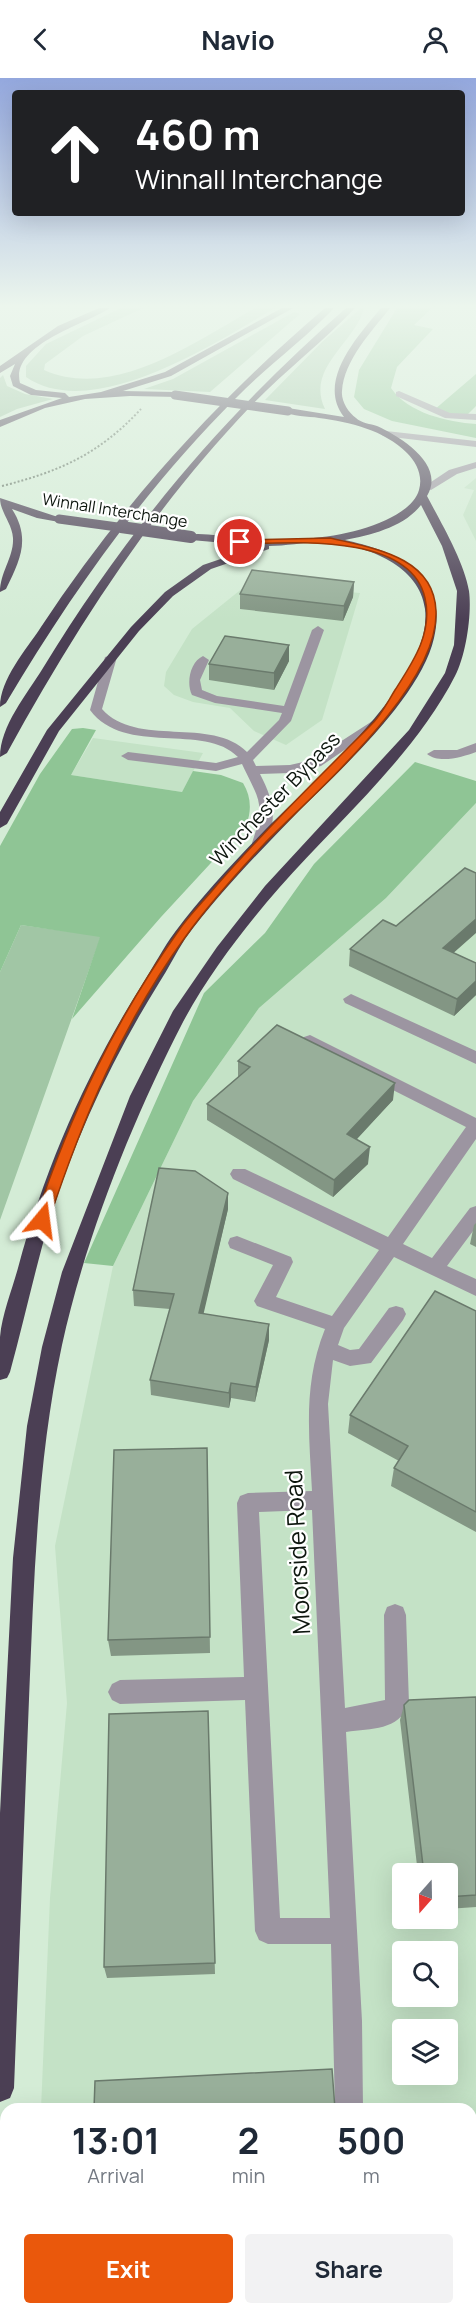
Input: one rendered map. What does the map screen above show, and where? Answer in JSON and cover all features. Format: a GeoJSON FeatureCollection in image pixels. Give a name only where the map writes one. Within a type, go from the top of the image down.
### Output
{"type":"FeatureCollection","features":[{"type":"Feature","properties":{"kind":"highway"},"geometry":{"type":"LineString","coordinates":[[0,424],[24,412]]}},
{"type":"Feature","properties":{"kind":"highway"},"geometry":{"type":"LineString","coordinates":[[0,703],[77,579],[145,491],[216,412]]}},
{"type":"Feature","properties":{"kind":"highway"},"geometry":{"type":"LineString","coordinates":[[0,753],[80,615],[164,499],[239,412]]}},
{"type":"Feature","properties":{"kind":"highway"},"geometry":{"type":"LineString","coordinates":[[0,2088],[24,1558],[38,1426],[52,1347],[66,1294],[99,1194],[134,1107],[179,1015],[222,950],[270,889],[414,732],[451,673],[461,636],[463,591],[425,492],[428,476],[423,465],[413,453],[386,434],[354,422],[296,412]]}},
{"type":"Feature","properties":{"kind":"highway"},"geometry":{"type":"LineString","coordinates":[[346,412],[354,422]]}},
{"type":"Feature","properties":{"kind":"highway","name":"Winnall Interchange"},"geometry":{"type":"LineString","coordinates":[[1,501],[41,516],[59,519],[191,537],[281,543],[330,540],[386,524],[406,513],[425,492]]}},
{"type":"Feature","properties":{"kind":"highway"},"geometry":{"type":"LineString","coordinates":[[0,589],[20,544],[17,524],[1,501]]}},
{"type":"Feature","properties":{"kind":"highway","name":"Winchester Bypass"},"geometry":{"type":"LineString","coordinates":[[0,1372],[47,1200],[97,1076],[135,1008],[182,933],[260,843],[381,721],[422,656],[429,636],[432,611],[429,595],[410,566],[376,551],[330,540]]}},
{"type":"Feature","properties":{"kind":"highway"},"geometry":{"type":"LineString","coordinates":[[0,824],[53,730],[111,657],[169,594],[207,567],[281,543]]}},
{"type":"Feature","properties":{"kind":"street"},"geometry":{"type":"LineString","coordinates":[[440,412],[448,416],[476,417]]}},
{"type":"Feature","properties":{"kind":"street"},"geometry":{"type":"LineString","coordinates":[[386,434],[476,444]]}},
{"type":"Feature","properties":{"kind":"street"},"geometry":{"type":"LineString","coordinates":[[425,492],[453,472],[476,465]]}},
{"type":"Feature","properties":{"kind":"street"},"geometry":{"type":"LineString","coordinates":[[128,756],[216,767],[242,755],[285,721],[318,630]]}},
{"type":"Feature","properties":{"kind":"street"},"geometry":{"type":"LineString","coordinates":[[111,657],[96,710],[109,723],[138,731],[219,743],[242,755],[290,770],[316,763],[381,721]]}},
{"type":"Feature","properties":{"kind":"street"},"geometry":{"type":"LineString","coordinates":[[203,660],[194,680],[196,692],[215,699],[289,710]]}},
{"type":"Feature","properties":{"kind":"street"},"geometry":{"type":"LineString","coordinates":[[434,754],[459,754],[476,747]]}},
{"type":"Feature","properties":{"kind":"street"},"geometry":{"type":"LineString","coordinates":[[242,755],[269,802],[267,820],[260,843]]}},
{"type":"Feature","properties":{"kind":"street"},"geometry":{"type":"LineString","coordinates":[[351,999],[476,1058]]}},
{"type":"Feature","properties":{"kind":"street"},"geometry":{"type":"LineString","coordinates":[[310,1041],[476,1125]]}},
{"type":"Feature","properties":{"kind":"street","name":"Moorside Road"},"geometry":{"type":"LineString","coordinates":[[349,2103],[344,1930],[318,1404],[326,1349],[336,1324],[476,1125]]}},
{"type":"Feature","properties":{"kind":"street"},"geometry":{"type":"LineString","coordinates":[[239,1174],[476,1288]]}},
{"type":"Feature","properties":{"kind":"street"},"geometry":{"type":"LineString","coordinates":[[435,1268],[476,1213]]}},
{"type":"Feature","properties":{"kind":"street"},"geometry":{"type":"LineString","coordinates":[[237,1243],[284,1262],[264,1301],[336,1324]]}},
{"type":"Feature","properties":{"kind":"street"},"geometry":{"type":"LineString","coordinates":[[326,1349],[351,1358],[364,1357],[396,1314]]}},
{"type":"Feature","properties":{"kind":"street"},"geometry":{"type":"LineString","coordinates":[[323,1500],[248,1503],[268,1931],[344,1930]]}},
{"type":"Feature","properties":{"kind":"street"},"geometry":{"type":"LineString","coordinates":[[334,1722],[390,1713],[397,1704],[394,1615]]}},
{"type":"Feature","properties":{"kind":"street"},"geometry":{"type":"LineString","coordinates":[[120,1692],[257,1688]]}},
{"type":"Feature","properties":{"kind":"path"},"geometry":{"type":"LineString","coordinates":[[0,486],[40,477],[80,462],[105,445],[138,412]]}},
{"type":"Feature","properties":{"kind":"shaded area"},"geometry":{"type":"Polygon","coordinates":[[[0,412],[10,412],[0,417],[0,412]]]}},
{"type":"Feature","properties":{"kind":"shaded area"},"geometry":{"type":"Polygon","coordinates":[[[476,478],[476,541],[463,515],[474,490],[464,488],[476,478]]]}},
{"type":"Feature","properties":{"kind":"shaded area"},"geometry":{"type":"Polygon","coordinates":[[[249,583],[360,593],[322,720],[286,745],[254,731],[230,708],[193,702],[174,695],[164,686],[166,672],[192,629],[249,583]]]}},
{"type":"Feature","properties":{"kind":"shaded area"},"geometry":{"type":"Polygon","coordinates":[[[93,738],[203,753],[182,792],[71,775],[93,738]]]}},
{"type":"Feature","properties":{"kind":"shaded area"},"geometry":{"type":"Polygon","coordinates":[[[476,803],[476,2103],[41,2103],[50,1898],[67,1703],[55,1546],[113,1266],[193,1101],[259,1008],[386,898],[476,803]]]}},
{"type":"Feature","properties":{"kind":"shaded area"},"geometry":{"type":"Polygon","coordinates":[[[21,925],[101,936],[0,1220],[0,972],[21,925]]]}},
{"type":"Feature","properties":{"kind":"green space"},"geometry":{"type":"Polygon","coordinates":[[[372,412],[423,412],[453,421],[476,424],[476,438],[392,421],[372,412]]]}},
{"type":"Feature","properties":{"kind":"green space"},"geometry":{"type":"Polygon","coordinates":[[[444,412],[470,412],[465,417],[444,412]]]}},
{"type":"Feature","properties":{"kind":"green space"},"geometry":{"type":"Polygon","coordinates":[[[72,729],[96,730],[71,775],[182,792],[193,771],[221,775],[243,783],[248,793],[250,809],[246,825],[161,917],[72,1019],[100,937],[21,925],[0,972],[0,846],[40,774],[72,729]]]}},
{"type":"Feature","properties":{"kind":"green space"},"geometry":{"type":"Polygon","coordinates":[[[415,762],[476,781],[476,803],[386,898],[259,1008],[193,1101],[113,1266],[84,1263],[204,993],[265,933],[314,864],[415,762]]]}},
{"type":"Feature","properties":{"kind":"building"},"geometry":{"type":"Polygon","coordinates":[[[252,570],[354,582],[344,606],[240,594],[252,570]]]}},
{"type":"Feature","properties":{"kind":"building"},"geometry":{"type":"Polygon","coordinates":[[[225,636],[289,645],[274,673],[209,664],[225,636]]]}},
{"type":"Feature","properties":{"kind":"building"},"geometry":{"type":"Polygon","coordinates":[[[465,868],[476,873],[476,919],[443,948],[476,963],[476,981],[457,999],[350,949],[383,920],[396,926],[465,868]]]}},
{"type":"Feature","properties":{"kind":"building"},"geometry":{"type":"Polygon","coordinates":[[[277,1025],[395,1083],[347,1134],[370,1147],[334,1180],[207,1104],[250,1067],[238,1061],[277,1025]]]}},
{"type":"Feature","properties":{"kind":"building"},"geometry":{"type":"Polygon","coordinates":[[[159,1168],[195,1171],[228,1193],[199,1313],[269,1324],[256,1387],[231,1383],[229,1393],[150,1380],[174,1294],[133,1290],[159,1168]]]}},
{"type":"Feature","properties":{"kind":"building"},"geometry":{"type":"Polygon","coordinates":[[[435,1291],[476,1311],[476,1512],[394,1468],[408,1446],[350,1415],[435,1291]]]}},
{"type":"Feature","properties":{"kind":"building"},"geometry":{"type":"Polygon","coordinates":[[[207,1448],[210,1637],[108,1640],[114,1450],[207,1448]]]}},
{"type":"Feature","properties":{"kind":"building"},"geometry":{"type":"Polygon","coordinates":[[[476,1697],[476,1895],[458,1896],[458,1863],[423,1863],[404,1705],[409,1700],[476,1697]]]}},
{"type":"Feature","properties":{"kind":"building"},"geometry":{"type":"Polygon","coordinates":[[[208,1711],[215,1963],[104,1967],[109,1714],[208,1711]]]}},
{"type":"Feature","properties":{"kind":"building"},"geometry":{"type":"Polygon","coordinates":[[[332,2069],[335,2103],[94,2103],[95,2081],[332,2069]]]}},
{"type":"Feature","properties":{"kind":"route"},"geometry":{"type":"LineString","coordinates":[[42,1220],[66,1148],[97,1076],[135,1008],[182,933],[260,843],[381,721],[399,696],[422,656],[429,636],[432,611],[429,595],[419,577],[410,566],[402,562],[360,546],[330,540],[281,543],[240,542]]}}]}
